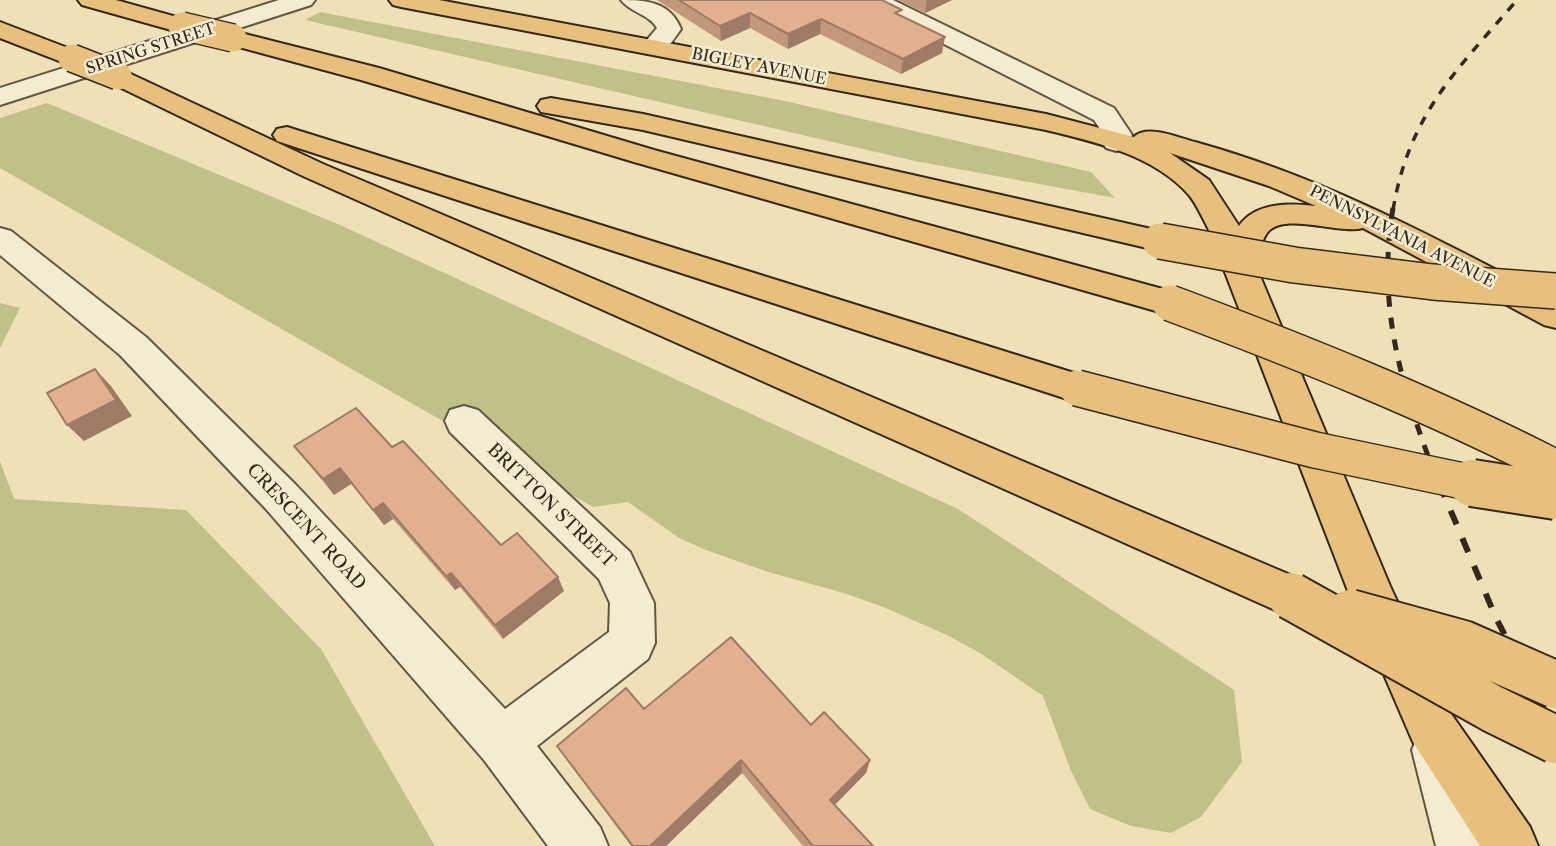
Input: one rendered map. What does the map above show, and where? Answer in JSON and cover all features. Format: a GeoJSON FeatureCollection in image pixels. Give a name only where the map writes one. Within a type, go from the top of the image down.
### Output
{"type":"FeatureCollection","features":[{"type":"Feature","properties":{"kind":"main road"},"geometry":{"type":"LineString","coordinates":[[90,0],[370,74],[644,156],[1170,303],[1308,355],[1500,439],[1556,468]]}},
{"type":"Feature","properties":{"kind":"main road","name":"BIGLEY AVENUE"},"geometry":{"type":"LineString","coordinates":[[401,0],[1045,121],[1110,128]]}},
{"type":"Feature","properties":{"kind":"main road"},"geometry":{"type":"LineString","coordinates":[[0,29],[159,94],[313,170],[1291,596],[1493,709],[1556,740]]}},
{"type":"Feature","properties":{"kind":"main road"},"geometry":{"type":"LineString","coordinates":[[370,74],[643,122],[1160,241],[1294,265],[1433,282],[1556,291]]}},
{"type":"Feature","properties":{"kind":"main road"},"geometry":{"type":"LineString","coordinates":[[159,94],[1077,388],[1308,449],[1489,488],[1556,496]]}},
{"type":"Feature","properties":{"kind":"main road"},"geometry":{"type":"LineString","coordinates":[[1110,128],[1177,170],[1199,188],[1224,228],[1370,591],[1430,725],[1511,846]]}},
{"type":"Feature","properties":{"kind":"main road","name":"PENNSYLVANIA AVENUE"},"geometry":{"type":"LineString","coordinates":[[1110,128],[1136,139],[1183,147],[1295,183],[1392,228],[1556,316]]}},
{"type":"Feature","properties":{"kind":"main road"},"geometry":{"type":"LineString","coordinates":[[1239,263],[1255,225],[1268,217],[1293,214],[1392,228]]}},
{"type":"Feature","properties":{"kind":"main road"},"geometry":{"type":"LineString","coordinates":[[1291,596],[1463,644],[1556,685]]}},
{"type":"Feature","properties":{"kind":"street","name":"SPRING STREET"},"geometry":{"type":"LineString","coordinates":[[0,97],[303,0]]}},
{"type":"Feature","properties":{"kind":"street"},"geometry":{"type":"LineString","coordinates":[[633,0],[665,19],[669,29],[654,47]]}},
{"type":"Feature","properties":{"kind":"street","name":"PENNSYLVANIA AVENUE"},"geometry":{"type":"LineString","coordinates":[[875,0],[1110,128]]}},
{"type":"Feature","properties":{"kind":"street","name":"CRESCENT ROAD"},"geometry":{"type":"LineString","coordinates":[[0,238],[133,346],[281,497],[502,741],[581,846]]}},
{"type":"Feature","properties":{"kind":"street","name":"BRITTON STREET"},"geometry":{"type":"LineString","coordinates":[[464,421],[615,566],[632,603],[632,643],[502,741]]}},
{"type":"Feature","properties":{"kind":"street"},"geometry":{"type":"LineString","coordinates":[[1430,725],[1464,846]]}},
{"type":"Feature","properties":{"kind":"green space"},"geometry":{"type":"Polygon","coordinates":[[[320,12],[785,101],[1091,172],[1115,198],[915,161],[305,20],[320,12]]]}},
{"type":"Feature","properties":{"kind":"green space"},"geometry":{"type":"Polygon","coordinates":[[[47,103],[340,225],[958,509],[1234,690],[1242,762],[1201,817],[1171,833],[1131,826],[1090,809],[1071,771],[1043,696],[980,653],[947,635],[883,607],[706,550],[679,538],[628,502],[593,507],[0,168],[0,118],[47,103]]]}},
{"type":"Feature","properties":{"kind":"green space"},"geometry":{"type":"Polygon","coordinates":[[[0,303],[20,308],[0,348],[0,303]]]}},
{"type":"Feature","properties":{"kind":"green space"},"geometry":{"type":"Polygon","coordinates":[[[0,461],[14,499],[186,510],[321,649],[435,846],[0,846],[0,461]]]}},
{"type":"Feature","properties":{"kind":"building"},"geometry":{"type":"Polygon","coordinates":[[[679,0],[882,0],[902,10],[895,13],[945,37],[903,59],[821,19],[788,34],[750,13],[720,26],[679,0]]]}},
{"type":"Feature","properties":{"kind":"building"},"geometry":{"type":"Polygon","coordinates":[[[95,369],[116,400],[67,425],[47,393],[95,369]]]}},
{"type":"Feature","properties":{"kind":"building"},"geometry":{"type":"Polygon","coordinates":[[[356,408],[392,447],[403,441],[501,545],[517,533],[558,577],[495,625],[451,573],[446,576],[383,503],[373,510],[340,468],[323,479],[294,446],[356,408]]]}},
{"type":"Feature","properties":{"kind":"building"},"geometry":{"type":"Polygon","coordinates":[[[731,637],[811,725],[824,712],[870,760],[830,800],[873,846],[813,846],[741,760],[650,846],[633,846],[557,746],[626,688],[644,709],[731,637]]]}},
{"type":"Feature","properties":{"kind":"railway"},"geometry":{"type":"LineString","coordinates":[[1393,210],[1400,176],[1423,120],[1456,72],[1517,0]]}},
{"type":"Feature","properties":{"kind":"railway"},"geometry":{"type":"LineString","coordinates":[[1393,208],[1388,281],[1396,349],[1414,416],[1439,485]]}},
{"type":"Feature","properties":{"kind":"railway"},"geometry":{"type":"LineString","coordinates":[[1439,483],[1496,618],[1556,734]]}}]}
